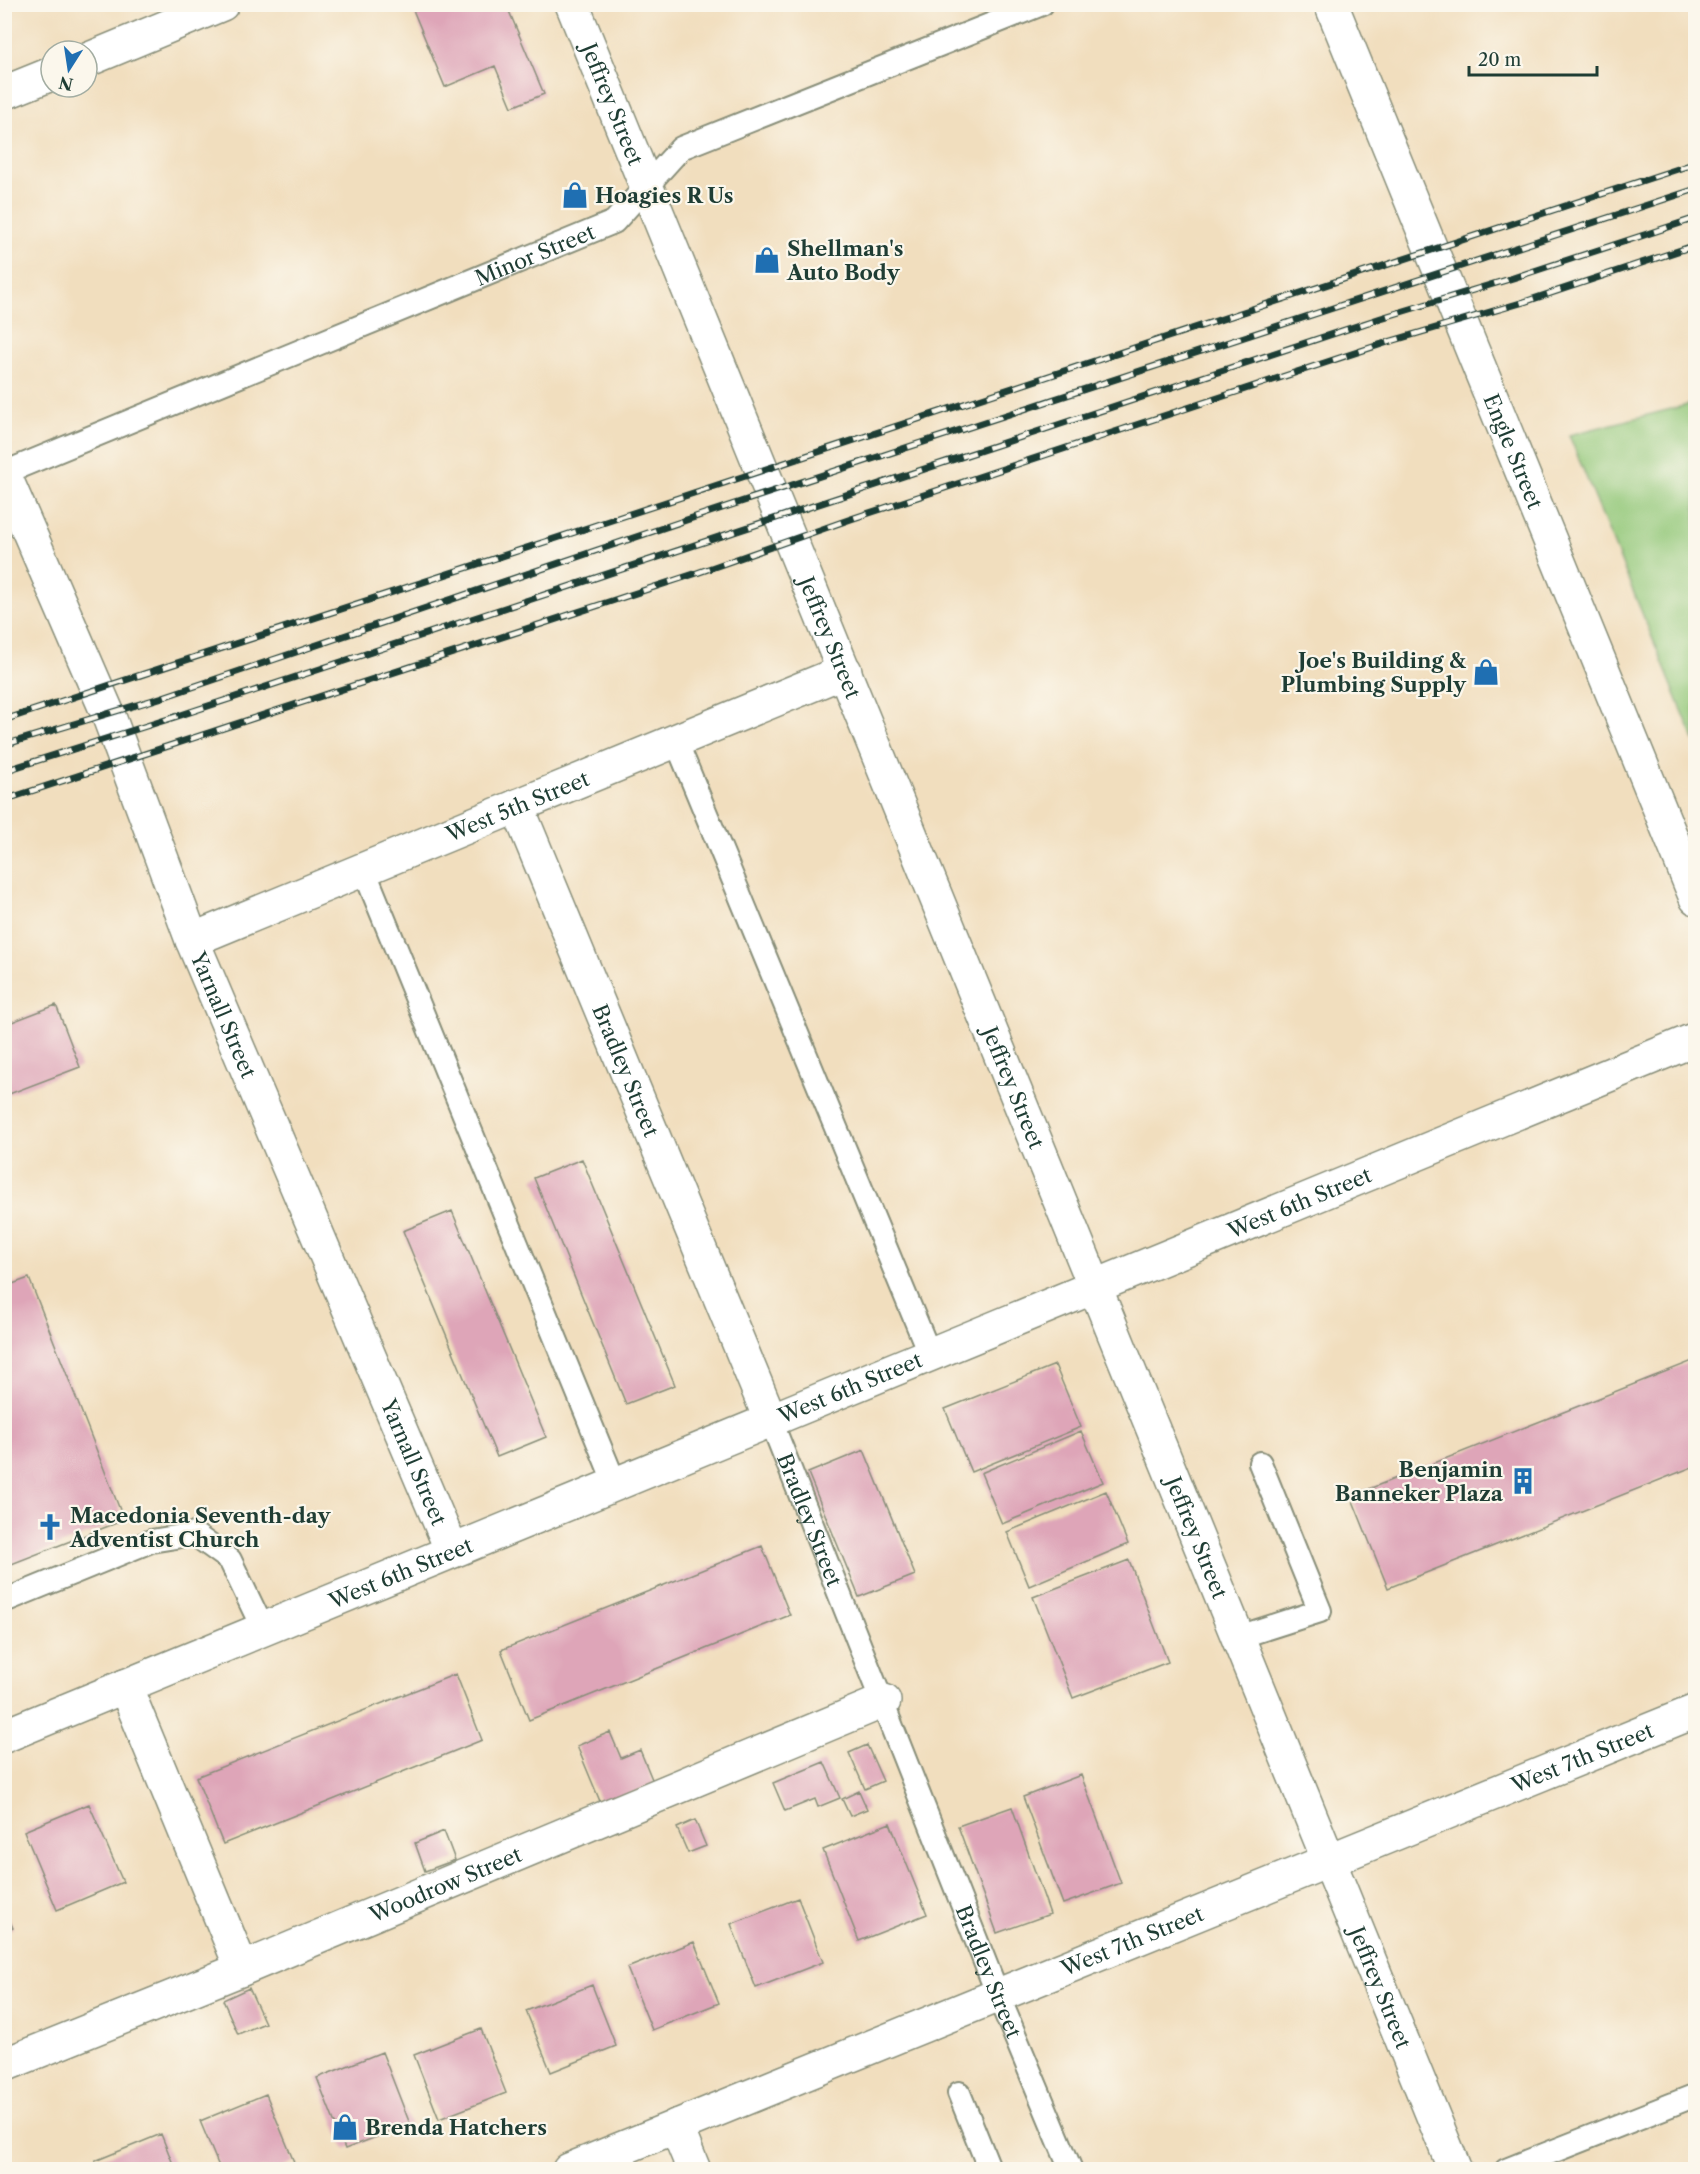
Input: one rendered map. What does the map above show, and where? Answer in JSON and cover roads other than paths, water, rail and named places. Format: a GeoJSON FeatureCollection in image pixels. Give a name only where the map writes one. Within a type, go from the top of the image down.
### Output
{"type":"FeatureCollection","features":[{"type":"Feature","properties":{"kind":"street"},"geometry":{"type":"LineString","coordinates":[[99,55],[222,4]]}},
{"type":"Feature","properties":{"kind":"street","name":"Jeffrey Street"},"geometry":{"type":"LineString","coordinates":[[572,4],[1455,2169]]}},
{"type":"Feature","properties":{"kind":"street","name":"Engle Street"},"geometry":{"type":"LineString","coordinates":[[1331,4],[1695,898]]}},
{"type":"Feature","properties":{"kind":"street"},"geometry":{"type":"LineString","coordinates":[[4,93],[39,79]]}},
{"type":"Feature","properties":{"kind":"street","name":"Yarnall Street"},"geometry":{"type":"LineString","coordinates":[[4,473],[108,714],[192,940],[452,1551]]}},
{"type":"Feature","properties":{"kind":"street","name":"West 5th Street"},"geometry":{"type":"LineString","coordinates":[[192,940],[845,671]]}},
{"type":"Feature","properties":{"kind":"street","name":"Bradley Street"},"geometry":{"type":"LineString","coordinates":[[517,806],[771,1421]]}},
{"type":"Feature","properties":{"kind":"street","name":"West 6th Street"},"geometry":{"type":"LineString","coordinates":[[4,1736],[452,1551],[616,1486],[1695,1039]]}},
{"type":"Feature","properties":{"kind":"street"},"geometry":{"type":"LineString","coordinates":[[125,1686],[242,1969]]}},
{"type":"Feature","properties":{"kind":"street","name":"Woodrow Street"},"geometry":{"type":"LineString","coordinates":[[4,2065],[242,1969],[884,1701]]}},
{"type":"Feature","properties":{"kind":"street","name":"West 7th Street"},"geometry":{"type":"LineString","coordinates":[[568,2169],[1695,1711]]}},
{"type":"Feature","properties":{"kind":"street"},"geometry":{"type":"LineString","coordinates":[[676,2126],[694,2169]]}},
{"type":"Feature","properties":{"kind":"lane","name":"Minor Street"},"geometry":{"type":"LineString","coordinates":[[4,473],[614,222],[681,148],[1042,4]]}},
{"type":"Feature","properties":{"kind":"lane"},"geometry":{"type":"LineString","coordinates":[[676,741],[930,1355]]}},
{"type":"Feature","properties":{"kind":"lane"},"geometry":{"type":"LineString","coordinates":[[364,870],[616,1486]]}},
{"type":"Feature","properties":{"kind":"lane","name":"Bradley Street"},"geometry":{"type":"LineString","coordinates":[[771,1421],[999,1995],[1071,2169]]}},
{"type":"Feature","properties":{"kind":"lane"},"geometry":{"type":"LineString","coordinates":[[1239,1637],[1320,1611],[1260,1463]]}},
{"type":"Feature","properties":{"kind":"lane"},"geometry":{"type":"LineString","coordinates":[[4,1601],[151,1541],[194,1534],[230,1560],[263,1629]]}},
{"type":"Feature","properties":{"kind":"lane"},"geometry":{"type":"LineString","coordinates":[[959,2093],[990,2169]]}},
{"type":"Feature","properties":{"kind":"lane"},"geometry":{"type":"LineString","coordinates":[[1506,2169],[1695,2095]]}},
{"type":"Feature","properties":{"kind":"railway"},"geometry":{"type":"LineString","coordinates":[[4,720],[1696,163]]}},
{"type":"Feature","properties":{"kind":"railway"},"geometry":{"type":"LineString","coordinates":[[4,745],[163,697],[710,512],[1696,189]]}},
{"type":"Feature","properties":{"kind":"railway"},"geometry":{"type":"LineString","coordinates":[[4,771],[181,715],[1381,318],[1513,278],[1696,218]]}},
{"type":"Feature","properties":{"kind":"railway"},"geometry":{"type":"LineString","coordinates":[[4,800],[694,574],[851,519],[1388,342],[1524,302],[1696,245]]}},
{"type":"Feature","properties":{"kind":"place","name":"Hoagies R Us"},"geometry":{"type":"Point","coordinates":[575,195]}},
{"type":"Feature","properties":{"kind":"place","name":"Shellman's Auto Body"},"geometry":{"type":"Point","coordinates":[767,260]}},
{"type":"Feature","properties":{"kind":"place","name":"Joe's Building & Plumbing Supply"},"geometry":{"type":"Point","coordinates":[1486,672]}},
{"type":"Feature","properties":{"kind":"place","name":"Benjamin Banneker Plaza"},"geometry":{"type":"Point","coordinates":[1523,1481]}},
{"type":"Feature","properties":{"kind":"place","name":"Macedonia Seventh-day Adventist Church"},"geometry":{"type":"Point","coordinates":[50,1527]}},
{"type":"Feature","properties":{"kind":"place","name":"Brenda Hatchers"},"geometry":{"type":"Point","coordinates":[345,2127]}}]}
